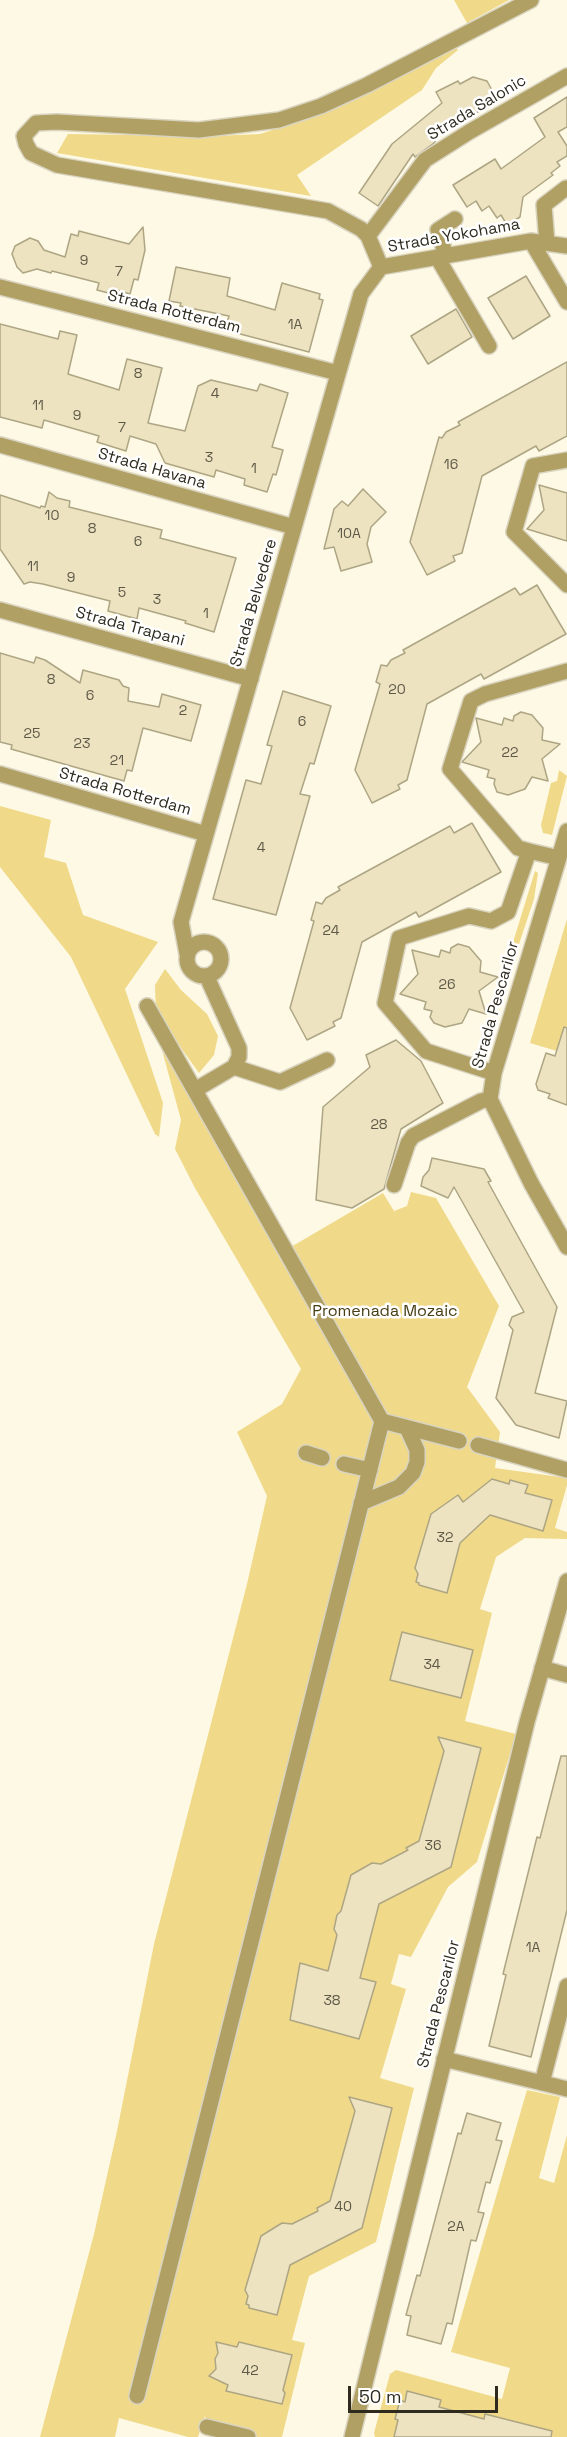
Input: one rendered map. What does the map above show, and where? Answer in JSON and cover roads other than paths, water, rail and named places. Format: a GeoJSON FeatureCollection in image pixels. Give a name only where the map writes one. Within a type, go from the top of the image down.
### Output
{"type":"FeatureCollection","features":[{"type":"Feature","properties":{"kind":"street"},"geometry":{"type":"LineString","coordinates":[[368,236],[362,228],[328,211],[57,165],[31,153],[24,136],[36,123],[57,122],[199,130],[279,120],[321,106],[358,89],[531,0]]}},
{"type":"Feature","properties":{"kind":"street","name":"Strada Salonic"},"geometry":{"type":"LineString","coordinates":[[368,236],[425,160],[567,76]]}},
{"type":"Feature","properties":{"kind":"street"},"geometry":{"type":"LineString","coordinates":[[547,243],[544,205],[566,188]]}},
{"type":"Feature","properties":{"kind":"street"},"geometry":{"type":"LineString","coordinates":[[455,219],[438,230],[442,257],[489,346]]}},
{"type":"Feature","properties":{"kind":"street","name":"Strada Yokohama"},"geometry":{"type":"LineString","coordinates":[[368,236],[381,267],[531,241],[567,246]]}},
{"type":"Feature","properties":{"kind":"street"},"geometry":{"type":"LineString","coordinates":[[531,241],[567,302]]}},
{"type":"Feature","properties":{"kind":"street","name":"Strada Belvedere"},"geometry":{"type":"LineString","coordinates":[[207,977],[194,974],[188,967],[181,922],[360,294],[381,267]]}},
{"type":"Feature","properties":{"kind":"street","name":"Strada Rotterdam"},"geometry":{"type":"LineString","coordinates":[[0,286],[338,373]]}},
{"type":"Feature","properties":{"kind":"street","name":"Strada Havana"},"geometry":{"type":"LineString","coordinates":[[0,445],[294,527]]}},
{"type":"Feature","properties":{"kind":"street"},"geometry":{"type":"LineString","coordinates":[[567,460],[533,466],[514,532],[567,585]]}},
{"type":"Feature","properties":{"kind":"street","name":"Strada Trapani"},"geometry":{"type":"LineString","coordinates":[[0,610],[251,679]]}},
{"type":"Feature","properties":{"kind":"street"},"geometry":{"type":"LineString","coordinates":[[559,858],[518,848],[450,769],[471,701],[485,694],[567,671]]}},
{"type":"Feature","properties":{"kind":"street","name":"Strada Rotterdam"},"geometry":{"type":"LineString","coordinates":[[0,774],[206,834]]}},
{"type":"Feature","properties":{"kind":"street","name":"Strada Pescarilor"},"geometry":{"type":"LineString","coordinates":[[490,1099],[494,1073],[567,831]]}},
{"type":"Feature","properties":{"kind":"street"},"geometry":{"type":"LineString","coordinates":[[494,1073],[426,1051],[385,1003],[399,938],[469,916],[491,921],[508,912],[529,851]]}},
{"type":"Feature","properties":{"kind":"street"},"geometry":{"type":"LineString","coordinates":[[187,954],[191,947],[206,942],[216,947],[221,956],[221,964],[217,971],[207,977],[239,1048],[239,1057],[234,1067],[195,1090]]}},
{"type":"Feature","properties":{"kind":"street"},"geometry":{"type":"LineString","coordinates":[[137,2396],[382,1421],[147,1006]]}},
{"type":"Feature","properties":{"kind":"street"},"geometry":{"type":"LineString","coordinates":[[234,1067],[280,1082],[327,1060]]}},
{"type":"Feature","properties":{"kind":"street"},"geometry":{"type":"LineString","coordinates":[[394,1185],[408,1143],[413,1136],[481,1101],[490,1099],[531,1183],[567,1247]]}},
{"type":"Feature","properties":{"kind":"street"},"geometry":{"type":"LineString","coordinates":[[382,1421],[459,1441]]}},
{"type":"Feature","properties":{"kind":"street"},"geometry":{"type":"LineString","coordinates":[[362,1503],[399,1487],[413,1473],[417,1462],[417,1450],[407,1428]]}},
{"type":"Feature","properties":{"kind":"street"},"geometry":{"type":"LineString","coordinates":[[478,1445],[567,1470]]}},
{"type":"Feature","properties":{"kind":"street"},"geometry":{"type":"LineString","coordinates":[[306,1454],[322,1458]]}},
{"type":"Feature","properties":{"kind":"street"},"geometry":{"type":"LineString","coordinates":[[344,1464],[370,1470]]}},
{"type":"Feature","properties":{"kind":"street","name":"Strada Pescarilor"},"geometry":{"type":"LineString","coordinates":[[352,2437],[526,1722],[567,1581]]}},
{"type":"Feature","properties":{"kind":"street"},"geometry":{"type":"LineString","coordinates":[[542,1668],[567,1675]]}},
{"type":"Feature","properties":{"kind":"street"},"geometry":{"type":"LineString","coordinates":[[542,2083],[567,1986]]}},
{"type":"Feature","properties":{"kind":"street"},"geometry":{"type":"LineString","coordinates":[[444,2059],[567,2089]]}},
{"type":"Feature","properties":{"kind":"street"},"geometry":{"type":"LineString","coordinates":[[207,2427],[248,2437]]}},
{"type":"Feature","properties":{"kind":"park label","name":"Promenada Mozaic"},"geometry":{"type":"Point","coordinates":[385,1312]}}]}
